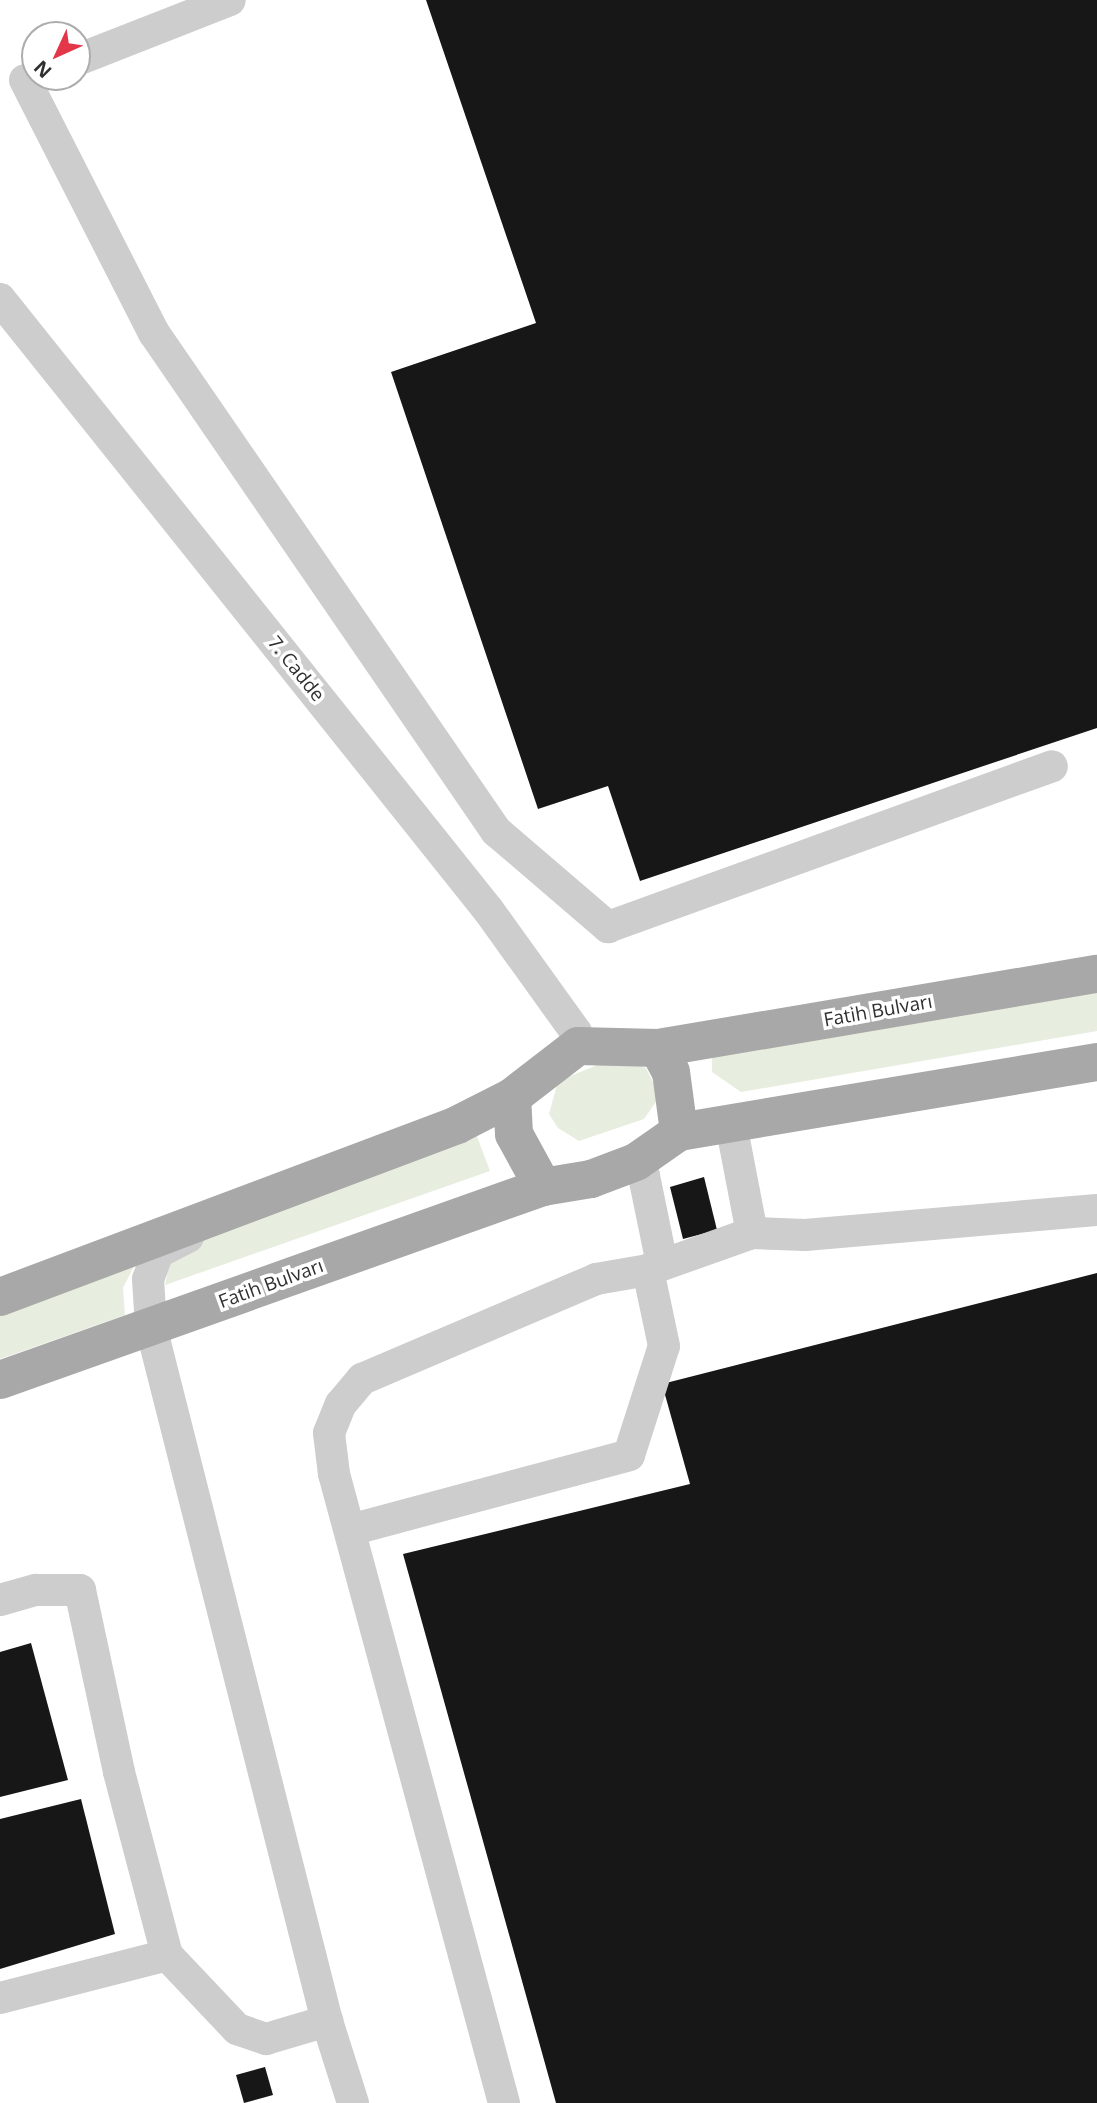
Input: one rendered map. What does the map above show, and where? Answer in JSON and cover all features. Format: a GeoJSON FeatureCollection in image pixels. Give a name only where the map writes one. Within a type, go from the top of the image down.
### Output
{"type":"FeatureCollection","features":[{"type":"Feature","properties":{"kind":"main road","name":"Fatih Bulvarı"},"geometry":{"type":"LineString","coordinates":[[578,1046],[658,1048],[1097,974]]}},
{"type":"Feature","properties":{"kind":"main road"},"geometry":{"type":"LineString","coordinates":[[0,1297],[457,1125],[512,1097],[578,1046]]}},
{"type":"Feature","properties":{"kind":"main road"},"geometry":{"type":"LineString","coordinates":[[658,1048],[671,1072],[679,1132]]}},
{"type":"Feature","properties":{"kind":"main road","name":"Fatih Bulvarı"},"geometry":{"type":"LineString","coordinates":[[0,1380],[543,1187],[591,1179],[636,1162],[679,1132],[1097,1062]]}},
{"type":"Feature","properties":{"kind":"main road"},"geometry":{"type":"LineString","coordinates":[[512,1097],[514,1134],[543,1187]]}},
{"type":"Feature","properties":{"kind":"street"},"geometry":{"type":"LineString","coordinates":[[91,55],[230,0]]}},
{"type":"Feature","properties":{"kind":"street"},"geometry":{"type":"LineString","coordinates":[[20,82],[154,333],[496,831],[608,927],[1052,765]]}},
{"type":"Feature","properties":{"kind":"street","name":"7. Cadde"},"geometry":{"type":"LineString","coordinates":[[0,299],[489,911],[576,1032],[578,1046]]}},
{"type":"Feature","properties":{"kind":"street"},"geometry":{"type":"LineString","coordinates":[[731,1124],[752,1233]]}},
{"type":"Feature","properties":{"kind":"street"},"geometry":{"type":"LineString","coordinates":[[350,1530],[629,1455],[664,1346],[644,1175],[636,1162]]}},
{"type":"Feature","properties":{"kind":"street"},"geometry":{"type":"LineString","coordinates":[[272,1196],[158,1252],[148,1279],[151,1326],[348,2102]]}},
{"type":"Feature","properties":{"kind":"street"},"geometry":{"type":"LineString","coordinates":[[504,2103],[334,1474],[329,1433],[341,1404],[362,1379],[596,1279],[655,1267],[752,1233],[804,1235],[1097,1210]]}},
{"type":"Feature","properties":{"kind":"street"},"geometry":{"type":"LineString","coordinates":[[0,1600],[36,1590],[79,1590],[119,1772],[167,1955],[237,2029],[266,2039],[327,2021]]}},
{"type":"Feature","properties":{"kind":"street"},"geometry":{"type":"LineString","coordinates":[[0,1998],[167,1955]]}},
{"type":"Feature","properties":{"kind":"shaded area"},"geometry":{"type":"Polygon","coordinates":[[[1097,990],[1097,1031],[741,1092],[712,1072],[712,1052],[1097,990]]]}},
{"type":"Feature","properties":{"kind":"shaded area"},"geometry":{"type":"Polygon","coordinates":[[[617,1057],[646,1068],[660,1096],[644,1119],[579,1141],[558,1128],[549,1114],[558,1081],[617,1057]]]}},
{"type":"Feature","properties":{"kind":"shaded area"},"geometry":{"type":"Polygon","coordinates":[[[475,1131],[490,1171],[165,1285],[170,1260],[183,1245],[475,1131]]]}},
{"type":"Feature","properties":{"kind":"shaded area"},"geometry":{"type":"Polygon","coordinates":[[[135,1264],[123,1288],[125,1315],[0,1359],[0,1312],[135,1264]]]}},
{"type":"Feature","properties":{"kind":"building"},"geometry":{"type":"Polygon","coordinates":[[[426,0],[1097,0],[1097,728],[640,881],[608,786],[538,809],[391,372],[536,323],[426,0]]]}},
{"type":"Feature","properties":{"kind":"building"},"geometry":{"type":"Polygon","coordinates":[[[704,1177],[717,1230],[683,1239],[670,1187],[704,1177]]]}},
{"type":"Feature","properties":{"kind":"building"},"geometry":{"type":"Polygon","coordinates":[[[1097,1273],[1097,2103],[556,2103],[403,1554],[690,1484],[662,1384],[1097,1273]]]}},
{"type":"Feature","properties":{"kind":"building"},"geometry":{"type":"Polygon","coordinates":[[[31,1643],[68,1780],[0,1797],[0,1652],[31,1643]]]}},
{"type":"Feature","properties":{"kind":"building"},"geometry":{"type":"Polygon","coordinates":[[[81,1799],[115,1934],[0,1969],[0,1819],[81,1799]]]}},
{"type":"Feature","properties":{"kind":"building"},"geometry":{"type":"Polygon","coordinates":[[[265,2067],[273,2095],[244,2103],[236,2075],[265,2067]]]}}]}
